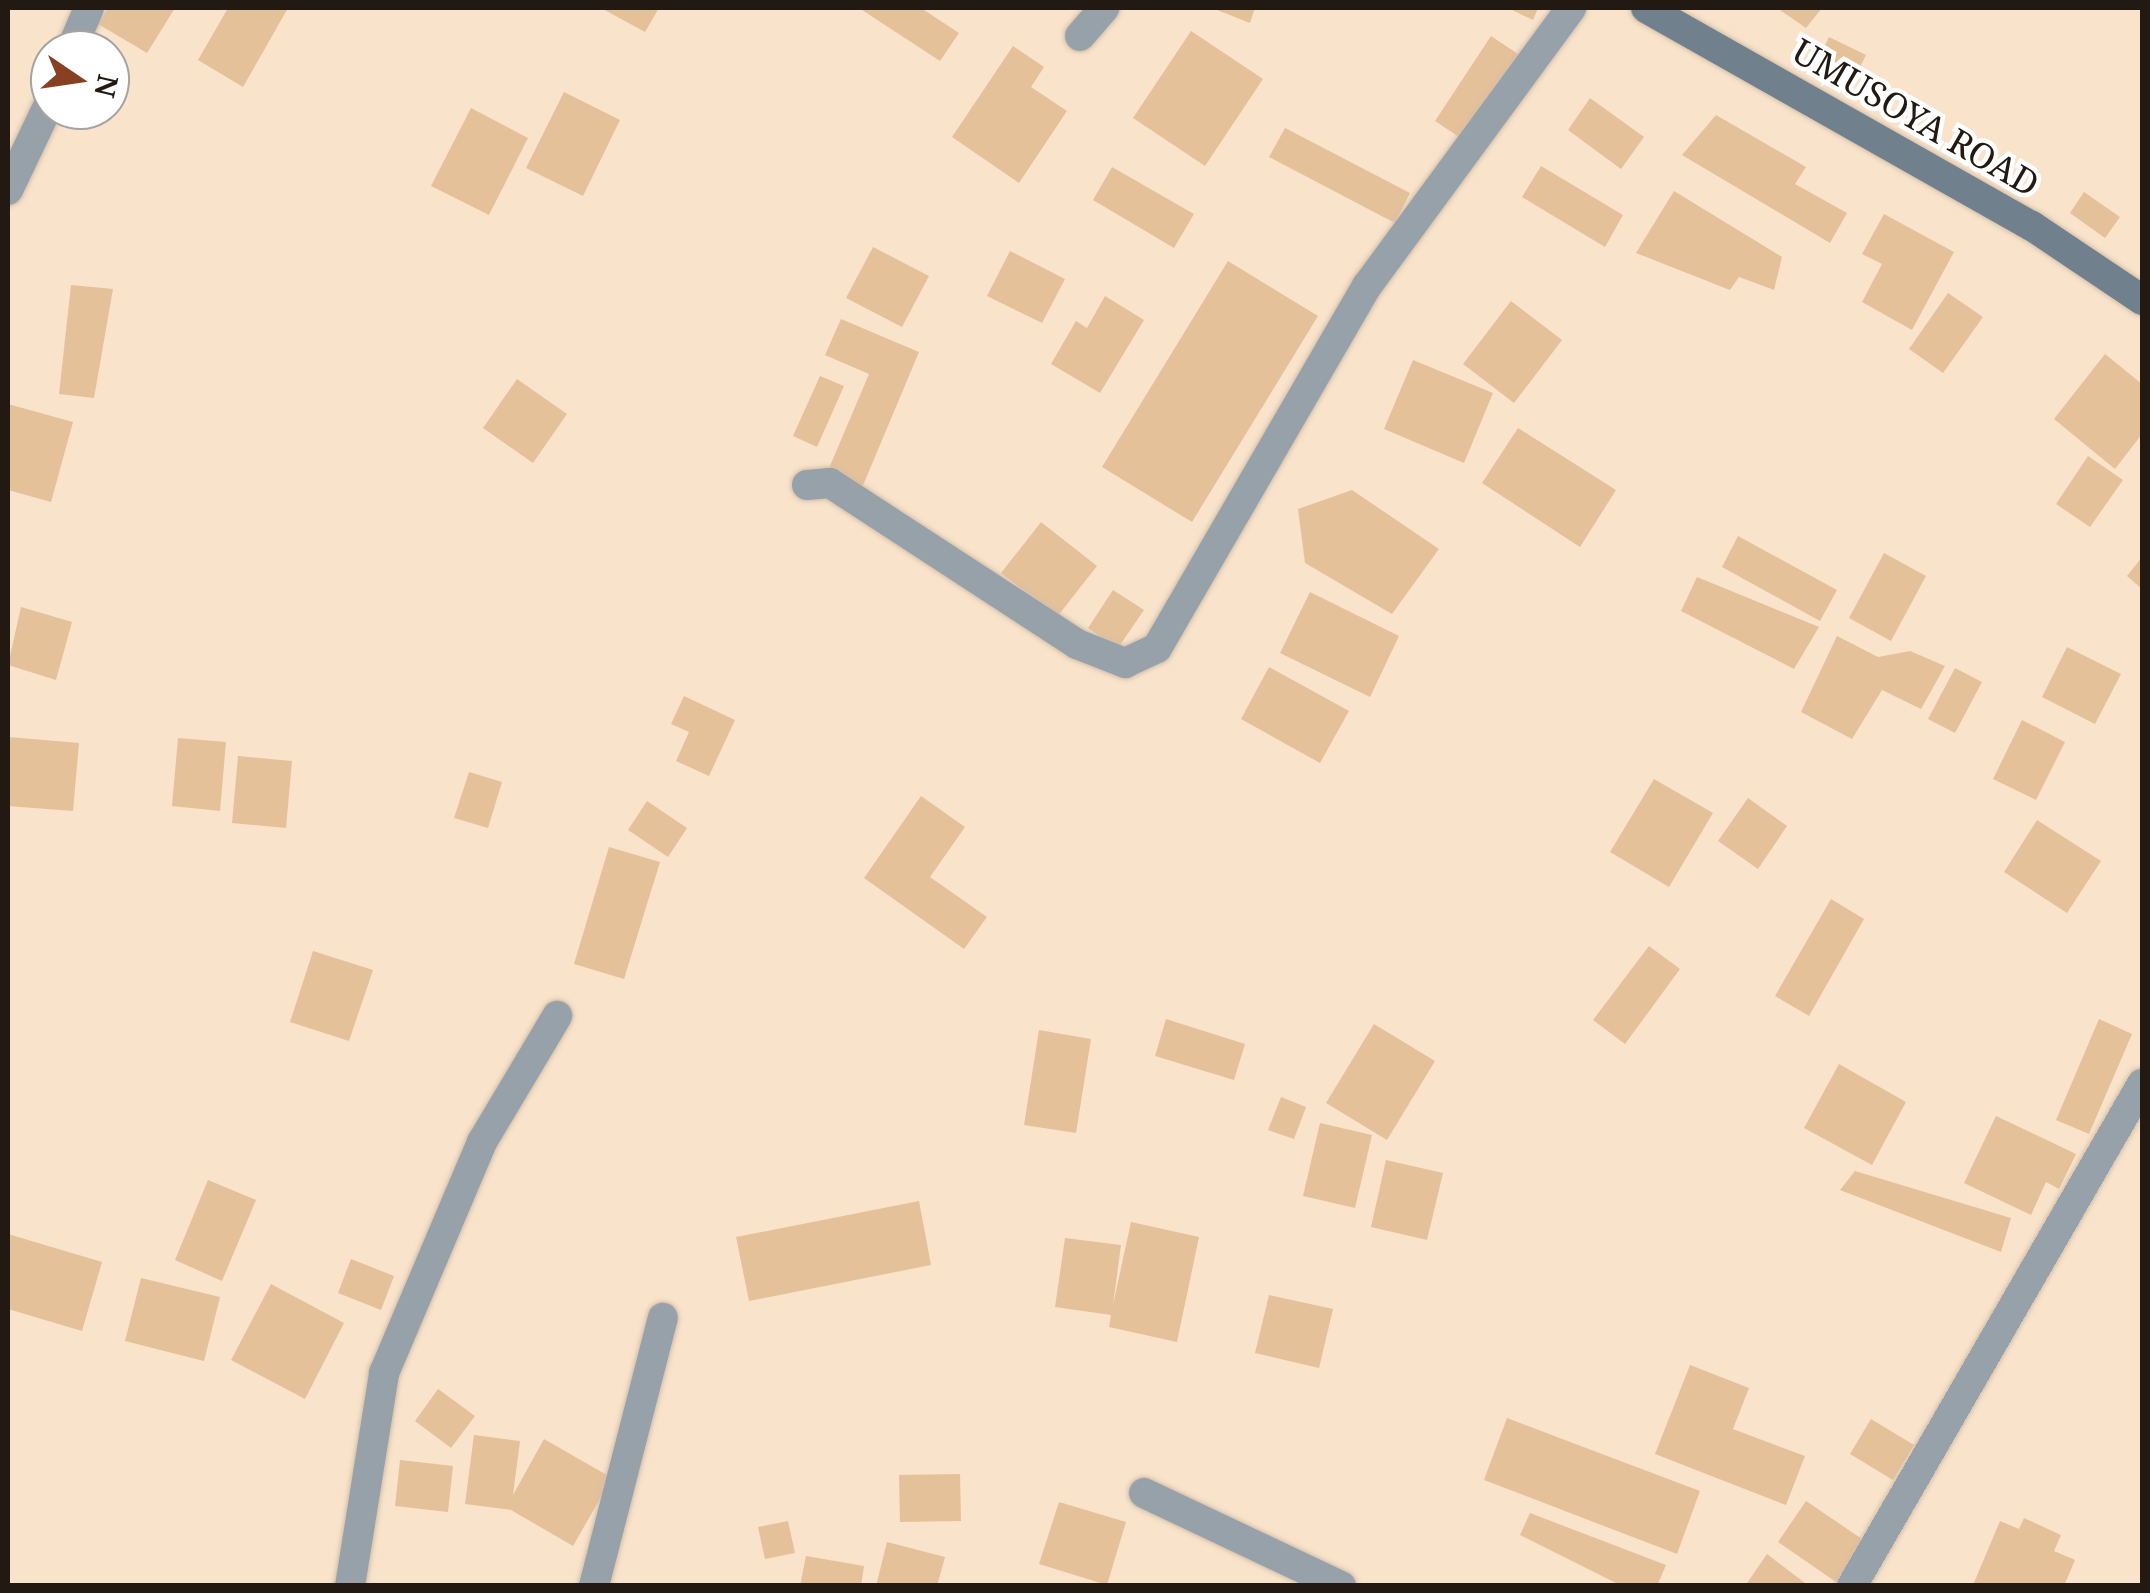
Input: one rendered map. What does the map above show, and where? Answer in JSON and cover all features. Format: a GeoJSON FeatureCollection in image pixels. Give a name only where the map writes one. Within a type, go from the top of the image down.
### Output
{"type":"FeatureCollection","features":[{"type":"Feature","properties":{"kind":"main road","name":"UMUSOYA ROAD"},"geometry":{"type":"LineString","coordinates":[[1646,8],[2032,226],[2142,300]]}},
{"type":"Feature","properties":{"kind":"street"},"geometry":{"type":"LineString","coordinates":[[1080,36],[1104,8]]}},
{"type":"Feature","properties":{"kind":"street"},"geometry":{"type":"LineString","coordinates":[[807,486],[830,483],[1077,644],[1125,663],[1157,648],[1367,286],[1570,8]]}},
{"type":"Feature","properties":{"kind":"street"},"geometry":{"type":"LineString","coordinates":[[8,190],[37,130]]}},
{"type":"Feature","properties":{"kind":"street"},"geometry":{"type":"LineString","coordinates":[[350,1586],[384,1373],[482,1142],[557,1016]]}},
{"type":"Feature","properties":{"kind":"street"},"geometry":{"type":"LineString","coordinates":[[1852,1586],[2142,1084]]}},
{"type":"Feature","properties":{"kind":"street"},"geometry":{"type":"LineString","coordinates":[[594,1586],[663,1318]]}},
{"type":"Feature","properties":{"kind":"street"},"geometry":{"type":"LineString","coordinates":[[1144,1494],[1341,1586]]}},
{"type":"Feature","properties":{"kind":"building"},"geometry":{"type":"Polygon","coordinates":[[[108,8],[175,8],[147,53],[130,43],[130,30],[108,30],[98,24],[108,8]]]}},
{"type":"Feature","properties":{"kind":"building"},"geometry":{"type":"Polygon","coordinates":[[[228,8],[288,8],[243,87],[198,60],[228,8]]]}},
{"type":"Feature","properties":{"kind":"building"},"geometry":{"type":"Polygon","coordinates":[[[601,8],[659,8],[645,32],[601,8]]]}},
{"type":"Feature","properties":{"kind":"building"},"geometry":{"type":"Polygon","coordinates":[[[859,8],[921,8],[959,33],[940,61],[859,8]]]}},
{"type":"Feature","properties":{"kind":"building"},"geometry":{"type":"Polygon","coordinates":[[[1212,8],[1255,8],[1250,23],[1212,8]]]}},
{"type":"Feature","properties":{"kind":"building"},"geometry":{"type":"Polygon","coordinates":[[[1508,8],[1538,8],[1533,20],[1508,8]]]}},
{"type":"Feature","properties":{"kind":"building"},"geometry":{"type":"Polygon","coordinates":[[[1777,8],[1822,8],[1806,28],[1777,8]]]}},
{"type":"Feature","properties":{"kind":"building"},"geometry":{"type":"Polygon","coordinates":[[[1191,31],[1263,79],[1205,166],[1133,118],[1191,31]]]}},
{"type":"Feature","properties":{"kind":"building"},"geometry":{"type":"Polygon","coordinates":[[[1491,36],[1521,56],[1465,141],[1435,121],[1491,36]]]}},
{"type":"Feature","properties":{"kind":"building"},"geometry":{"type":"Polygon","coordinates":[[[1829,37],[1866,55],[1857,73],[1820,55],[1829,37]]]}},
{"type":"Feature","properties":{"kind":"building"},"geometry":{"type":"Polygon","coordinates":[[[1013,46],[1044,67],[1031,87],[1067,111],[1019,183],[952,137],[1013,46]]]}},
{"type":"Feature","properties":{"kind":"building"},"geometry":{"type":"Polygon","coordinates":[[[564,92],[620,120],[583,196],[526,168],[564,92]]]}},
{"type":"Feature","properties":{"kind":"building"},"geometry":{"type":"Polygon","coordinates":[[[1590,98],[1644,137],[1621,169],[1568,130],[1590,98]]]}},
{"type":"Feature","properties":{"kind":"building"},"geometry":{"type":"Polygon","coordinates":[[[471,108],[528,138],[489,215],[431,186],[471,108]]]}},
{"type":"Feature","properties":{"kind":"building"},"geometry":{"type":"Polygon","coordinates":[[[1716,115],[1806,167],[1795,184],[1847,213],[1830,243],[1682,155],[1716,115]]]}},
{"type":"Feature","properties":{"kind":"building"},"geometry":{"type":"Polygon","coordinates":[[[1285,128],[1410,193],[1395,223],[1269,157],[1285,128]]]}},
{"type":"Feature","properties":{"kind":"building"},"geometry":{"type":"Polygon","coordinates":[[[1541,166],[1623,215],[1605,247],[1522,197],[1541,166]]]}},
{"type":"Feature","properties":{"kind":"building"},"geometry":{"type":"Polygon","coordinates":[[[1112,167],[1194,214],[1174,248],[1093,200],[1112,167]]]}},
{"type":"Feature","properties":{"kind":"building"},"geometry":{"type":"Polygon","coordinates":[[[1674,191],[1782,257],[1774,290],[1739,277],[1730,290],[1636,253],[1674,191]]]}},
{"type":"Feature","properties":{"kind":"building"},"geometry":{"type":"Polygon","coordinates":[[[2084,192],[2120,217],[2105,238],[2070,213],[2084,192]]]}},
{"type":"Feature","properties":{"kind":"building"},"geometry":{"type":"Polygon","coordinates":[[[1884,214],[1954,252],[1912,330],[1862,302],[1882,264],[1862,254],[1884,214]]]}},
{"type":"Feature","properties":{"kind":"building"},"geometry":{"type":"Polygon","coordinates":[[[873,247],[929,276],[902,327],[846,298],[873,247]]]}},
{"type":"Feature","properties":{"kind":"building"},"geometry":{"type":"Polygon","coordinates":[[[1010,251],[1065,279],[1042,323],[987,296],[1010,251]]]}},
{"type":"Feature","properties":{"kind":"building"},"geometry":{"type":"Polygon","coordinates":[[[1228,261],[1318,316],[1192,522],[1102,467],[1228,261]]]}},
{"type":"Feature","properties":{"kind":"building"},"geometry":{"type":"Polygon","coordinates":[[[71,285],[113,289],[94,398],[59,394],[71,285]]]}},
{"type":"Feature","properties":{"kind":"building"},"geometry":{"type":"Polygon","coordinates":[[[1948,293],[1983,317],[1943,373],[1909,349],[1948,293]]]}},
{"type":"Feature","properties":{"kind":"building"},"geometry":{"type":"Polygon","coordinates":[[[1105,296],[1144,320],[1100,393],[1051,364],[1076,321],[1087,328],[1105,296]]]}},
{"type":"Feature","properties":{"kind":"building"},"geometry":{"type":"Polygon","coordinates":[[[1511,301],[1562,340],[1514,403],[1463,364],[1511,301]]]}},
{"type":"Feature","properties":{"kind":"building"},"geometry":{"type":"Polygon","coordinates":[[[841,319],[919,352],[859,495],[824,480],[869,374],[825,355],[841,319]]]}},
{"type":"Feature","properties":{"kind":"building"},"geometry":{"type":"Polygon","coordinates":[[[2105,354],[2142,384],[2142,434],[2115,469],[2054,419],[2105,354]]]}},
{"type":"Feature","properties":{"kind":"building"},"geometry":{"type":"Polygon","coordinates":[[[1413,360],[1493,393],[1464,463],[1384,429],[1413,360]]]}},
{"type":"Feature","properties":{"kind":"building"},"geometry":{"type":"Polygon","coordinates":[[[820,376],[844,386],[817,447],[793,436],[820,376]]]}},
{"type":"Feature","properties":{"kind":"building"},"geometry":{"type":"Polygon","coordinates":[[[517,379],[567,414],[533,463],[483,428],[517,379]]]}},
{"type":"Feature","properties":{"kind":"building"},"geometry":{"type":"Polygon","coordinates":[[[8,404],[73,422],[51,502],[8,490],[8,404]]]}},
{"type":"Feature","properties":{"kind":"building"},"geometry":{"type":"Polygon","coordinates":[[[1518,428],[1616,490],[1580,547],[1482,483],[1518,428]]]}},
{"type":"Feature","properties":{"kind":"building"},"geometry":{"type":"Polygon","coordinates":[[[2088,456],[2123,480],[2090,527],[2056,504],[2088,456]]]}},
{"type":"Feature","properties":{"kind":"building"},"geometry":{"type":"Polygon","coordinates":[[[1352,490],[1439,549],[1392,614],[1305,563],[1298,509],[1352,490]]]}},
{"type":"Feature","properties":{"kind":"building"},"geometry":{"type":"Polygon","coordinates":[[[1041,522],[1097,566],[1057,617],[1001,573],[1041,522]]]}},
{"type":"Feature","properties":{"kind":"building"},"geometry":{"type":"Polygon","coordinates":[[[1738,536],[1837,590],[1820,621],[1722,567],[1738,536]]]}},
{"type":"Feature","properties":{"kind":"building"},"geometry":{"type":"Polygon","coordinates":[[[1884,553],[1926,576],[1891,641],[1849,618],[1884,553]]]}},
{"type":"Feature","properties":{"kind":"building"},"geometry":{"type":"Polygon","coordinates":[[[2142,557],[2142,589],[2127,576],[2142,557]]]}},
{"type":"Feature","properties":{"kind":"building"},"geometry":{"type":"Polygon","coordinates":[[[1697,577],[1819,627],[1794,669],[1681,611],[1697,577]]]}},
{"type":"Feature","properties":{"kind":"building"},"geometry":{"type":"Polygon","coordinates":[[[1113,590],[1144,610],[1118,648],[1088,628],[1113,590]]]}},
{"type":"Feature","properties":{"kind":"building"},"geometry":{"type":"Polygon","coordinates":[[[1310,592],[1399,636],[1370,697],[1280,653],[1310,592]]]}},
{"type":"Feature","properties":{"kind":"building"},"geometry":{"type":"Polygon","coordinates":[[[21,607],[72,622],[56,680],[8,665],[21,607]]]}},
{"type":"Feature","properties":{"kind":"building"},"geometry":{"type":"Polygon","coordinates":[[[1837,636],[1878,657],[1910,651],[1945,666],[1921,709],[1882,690],[1852,739],[1801,712],[1837,636]]]}},
{"type":"Feature","properties":{"kind":"building"},"geometry":{"type":"Polygon","coordinates":[[[2067,647],[2121,674],[2095,724],[2042,697],[2067,647]]]}},
{"type":"Feature","properties":{"kind":"building"},"geometry":{"type":"Polygon","coordinates":[[[1269,667],[1349,711],[1320,763],[1241,719],[1269,667]]]}},
{"type":"Feature","properties":{"kind":"building"},"geometry":{"type":"Polygon","coordinates":[[[1955,668],[1982,682],[1955,733],[1928,719],[1955,668]]]}},
{"type":"Feature","properties":{"kind":"building"},"geometry":{"type":"Polygon","coordinates":[[[684,696],[735,720],[709,776],[676,761],[689,732],[671,724],[684,696]]]}},
{"type":"Feature","properties":{"kind":"building"},"geometry":{"type":"Polygon","coordinates":[[[2022,720],[2065,742],[2036,800],[1993,779],[2022,720]]]}},
{"type":"Feature","properties":{"kind":"building"},"geometry":{"type":"Polygon","coordinates":[[[9,737],[79,743],[73,811],[8,806],[9,737]]]}},
{"type":"Feature","properties":{"kind":"building"},"geometry":{"type":"Polygon","coordinates":[[[178,738],[226,742],[220,811],[172,806],[178,738]]]}},
{"type":"Feature","properties":{"kind":"building"},"geometry":{"type":"Polygon","coordinates":[[[238,756],[292,761],[286,828],[232,823],[238,756]]]}},
{"type":"Feature","properties":{"kind":"building"},"geometry":{"type":"Polygon","coordinates":[[[469,772],[502,782],[488,828],[454,818],[469,772]]]}},
{"type":"Feature","properties":{"kind":"building"},"geometry":{"type":"Polygon","coordinates":[[[1654,779],[1713,813],[1669,887],[1610,852],[1654,779]]]}},
{"type":"Feature","properties":{"kind":"building"},"geometry":{"type":"Polygon","coordinates":[[[921,796],[965,827],[930,877],[987,917],[964,949],[864,878],[921,796]]]}},
{"type":"Feature","properties":{"kind":"building"},"geometry":{"type":"Polygon","coordinates":[[[1748,798],[1787,826],[1758,869],[1718,841],[1748,798]]]}},
{"type":"Feature","properties":{"kind":"building"},"geometry":{"type":"Polygon","coordinates":[[[647,801],[687,828],[668,857],[628,830],[647,801]]]}},
{"type":"Feature","properties":{"kind":"building"},"geometry":{"type":"Polygon","coordinates":[[[2037,820],[2101,861],[2067,913],[2004,872],[2037,820]]]}},
{"type":"Feature","properties":{"kind":"building"},"geometry":{"type":"Polygon","coordinates":[[[609,847],[660,862],[624,979],[574,964],[609,847]]]}},
{"type":"Feature","properties":{"kind":"building"},"geometry":{"type":"Polygon","coordinates":[[[1831,899],[1864,919],[1809,1016],[1775,996],[1831,899]]]}},
{"type":"Feature","properties":{"kind":"building"},"geometry":{"type":"Polygon","coordinates":[[[1649,946],[1680,969],[1625,1044],[1593,1020],[1649,946]]]}},
{"type":"Feature","properties":{"kind":"building"},"geometry":{"type":"Polygon","coordinates":[[[313,951],[373,970],[349,1041],[290,1022],[313,951]]]}},
{"type":"Feature","properties":{"kind":"building"},"geometry":{"type":"Polygon","coordinates":[[[1166,1019],[1245,1044],[1234,1080],[1155,1056],[1166,1019]]]}},
{"type":"Feature","properties":{"kind":"building"},"geometry":{"type":"Polygon","coordinates":[[[2099,1019],[2132,1034],[2089,1134],[2056,1120],[2099,1019]]]}},
{"type":"Feature","properties":{"kind":"building"},"geometry":{"type":"Polygon","coordinates":[[[1374,1024],[1435,1061],[1387,1140],[1326,1103],[1374,1024]]]}},
{"type":"Feature","properties":{"kind":"building"},"geometry":{"type":"Polygon","coordinates":[[[1039,1030],[1091,1039],[1076,1133],[1024,1125],[1039,1030]]]}},
{"type":"Feature","properties":{"kind":"building"},"geometry":{"type":"Polygon","coordinates":[[[1839,1064],[1906,1102],[1872,1165],[1804,1128],[1839,1064]]]}},
{"type":"Feature","properties":{"kind":"building"},"geometry":{"type":"Polygon","coordinates":[[[1281,1097],[1306,1107],[1294,1139],[1268,1130],[1281,1097]]]}},
{"type":"Feature","properties":{"kind":"building"},"geometry":{"type":"Polygon","coordinates":[[[1996,1116],[2076,1154],[2059,1189],[2046,1182],[2031,1215],[1964,1183],[1996,1116]]]}},
{"type":"Feature","properties":{"kind":"building"},"geometry":{"type":"Polygon","coordinates":[[[1320,1123],[1372,1135],[1355,1208],[1303,1196],[1320,1123]]]}},
{"type":"Feature","properties":{"kind":"building"},"geometry":{"type":"Polygon","coordinates":[[[1386,1160],[1443,1173],[1427,1240],[1371,1227],[1386,1160]]]}},
{"type":"Feature","properties":{"kind":"building"},"geometry":{"type":"Polygon","coordinates":[[[1855,1171],[2011,1218],[2001,1252],[1840,1190],[1855,1171]]]}},
{"type":"Feature","properties":{"kind":"building"},"geometry":{"type":"Polygon","coordinates":[[[208,1180],[256,1200],[222,1281],[175,1260],[208,1180]]]}},
{"type":"Feature","properties":{"kind":"building"},"geometry":{"type":"Polygon","coordinates":[[[919,1201],[931,1265],[749,1301],[736,1237],[919,1201]]]}},
{"type":"Feature","properties":{"kind":"building"},"geometry":{"type":"Polygon","coordinates":[[[1131,1222],[1199,1237],[1177,1342],[1109,1327],[1111,1315],[1055,1307],[1065,1238],[1121,1245],[1113,1305],[1131,1222]]]}},
{"type":"Feature","properties":{"kind":"building"},"geometry":{"type":"Polygon","coordinates":[[[8,1234],[102,1262],[82,1331],[8,1309],[8,1234]]]}},
{"type":"Feature","properties":{"kind":"building"},"geometry":{"type":"Polygon","coordinates":[[[351,1259],[394,1276],[381,1310],[338,1293],[351,1259]]]}},
{"type":"Feature","properties":{"kind":"building"},"geometry":{"type":"Polygon","coordinates":[[[141,1278],[220,1297],[204,1361],[125,1341],[141,1278]]]}},
{"type":"Feature","properties":{"kind":"building"},"geometry":{"type":"Polygon","coordinates":[[[271,1284],[344,1323],[305,1399],[231,1360],[271,1284]]]}},
{"type":"Feature","properties":{"kind":"building"},"geometry":{"type":"Polygon","coordinates":[[[1269,1295],[1333,1309],[1319,1368],[1255,1353],[1269,1295]]]}},
{"type":"Feature","properties":{"kind":"building"},"geometry":{"type":"Polygon","coordinates":[[[1690,1365],[1749,1388],[1733,1429],[1805,1456],[1786,1505],[1655,1454],[1690,1365]]]}},
{"type":"Feature","properties":{"kind":"building"},"geometry":{"type":"Polygon","coordinates":[[[438,1389],[475,1416],[451,1448],[415,1421],[438,1389]]]}},
{"type":"Feature","properties":{"kind":"building"},"geometry":{"type":"Polygon","coordinates":[[[1507,1418],[1700,1491],[1677,1554],[1484,1480],[1507,1418]]]}},
{"type":"Feature","properties":{"kind":"building"},"geometry":{"type":"Polygon","coordinates":[[[1871,1419],[1914,1445],[1893,1480],[1850,1454],[1871,1419]]]}},
{"type":"Feature","properties":{"kind":"building"},"geometry":{"type":"Polygon","coordinates":[[[474,1435],[520,1441],[513,1495],[544,1439],[612,1478],[573,1546],[511,1510],[465,1504],[474,1435]]]}},
{"type":"Feature","properties":{"kind":"building"},"geometry":{"type":"Polygon","coordinates":[[[400,1460],[453,1466],[448,1512],[395,1506],[400,1460]]]}},
{"type":"Feature","properties":{"kind":"building"},"geometry":{"type":"Polygon","coordinates":[[[960,1474],[961,1521],[900,1522],[899,1475],[960,1474]]]}},
{"type":"Feature","properties":{"kind":"building"},"geometry":{"type":"Polygon","coordinates":[[[1806,1501],[1865,1541],[1836,1582],[1778,1542],[1806,1501]]]}},
{"type":"Feature","properties":{"kind":"building"},"geometry":{"type":"Polygon","coordinates":[[[1059,1502],[1126,1522],[1107,1585],[1039,1564],[1059,1502]]]}},
{"type":"Feature","properties":{"kind":"building"},"geometry":{"type":"Polygon","coordinates":[[[1530,1513],[1666,1565],[1657,1586],[1622,1586],[1520,1535],[1530,1513]]]}},
{"type":"Feature","properties":{"kind":"building"},"geometry":{"type":"Polygon","coordinates":[[[2024,1518],[2061,1535],[2054,1551],[2075,1560],[2064,1586],[1973,1585],[2000,1521],[2019,1529],[2024,1518]]]}},
{"type":"Feature","properties":{"kind":"building"},"geometry":{"type":"Polygon","coordinates":[[[788,1521],[795,1553],[765,1559],[758,1527],[788,1521]]]}},
{"type":"Feature","properties":{"kind":"building"},"geometry":{"type":"Polygon","coordinates":[[[887,1542],[945,1557],[937,1586],[876,1586],[887,1542]]]}},
{"type":"Feature","properties":{"kind":"building"},"geometry":{"type":"Polygon","coordinates":[[[1767,1554],[1809,1586],[1745,1586],[1767,1554]]]}},
{"type":"Feature","properties":{"kind":"building"},"geometry":{"type":"Polygon","coordinates":[[[806,1556],[864,1566],[861,1586],[800,1586],[806,1556]]]}}]}
